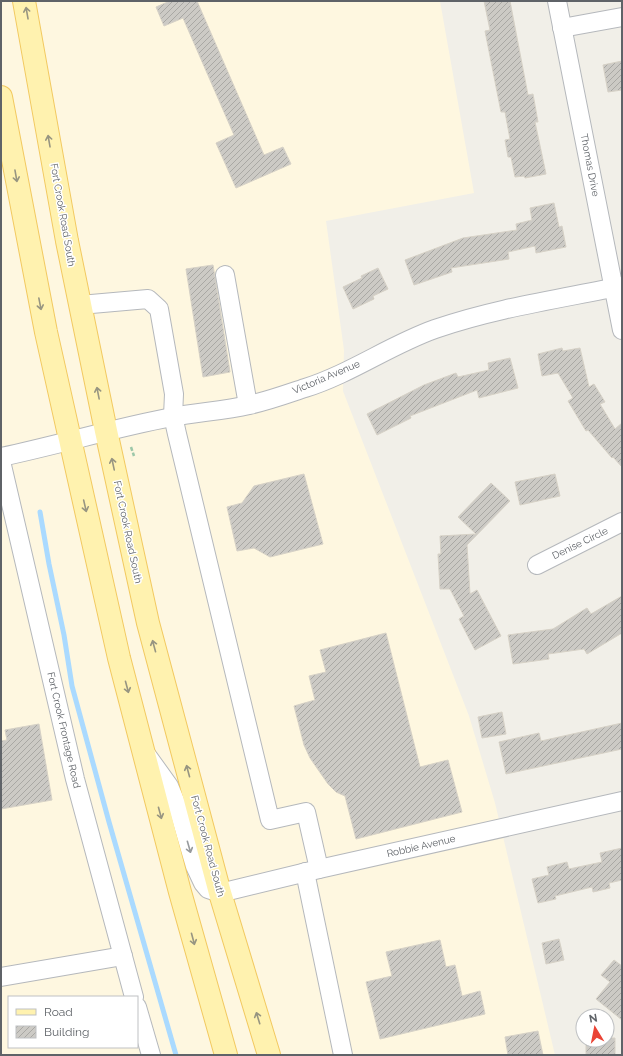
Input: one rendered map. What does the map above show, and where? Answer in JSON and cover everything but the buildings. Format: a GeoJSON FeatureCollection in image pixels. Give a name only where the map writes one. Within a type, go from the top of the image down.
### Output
{"type":"FeatureCollection","features":[{"type":"Feature","properties":{"kind":"main road","name":"Fort Crook Road South"},"geometry":{"type":"LineString","coordinates":[[24,1],[67,241],[106,431],[148,623],[220,893],[269,1055]]}},
{"type":"Feature","properties":{"kind":"main road"},"geometry":{"type":"LineString","coordinates":[[1,97],[46,332],[119,658],[184,906],[226,1055]]}},
{"type":"Feature","properties":{"kind":"street","name":"Thomas Drive"},"geometry":{"type":"LineString","coordinates":[[557,1],[618,287],[622,330]]}},
{"type":"Feature","properties":{"kind":"street"},"geometry":{"type":"LineString","coordinates":[[562,28],[622,17]]}},
{"type":"Feature","properties":{"kind":"street"},"geometry":{"type":"LineString","coordinates":[[225,275],[248,405]]}},
{"type":"Feature","properties":{"kind":"street","name":"Victoria Avenue"},"geometry":{"type":"LineString","coordinates":[[1,457],[49,447],[106,431],[173,416],[248,405],[307,388],[394,346],[427,332],[478,315],[526,304],[618,287]]}},
{"type":"Feature","properties":{"kind":"street"},"geometry":{"type":"LineString","coordinates":[[80,305],[148,299],[159,309],[174,394],[173,416],[270,820],[306,812],[312,871],[343,1055]]}},
{"type":"Feature","properties":{"kind":"street","name":"Fort Crook Frontage Road"},"geometry":{"type":"LineString","coordinates":[[1,461],[75,779],[134,996]]}},
{"type":"Feature","properties":{"kind":"street","name":"Denise Circle"},"geometry":{"type":"LineString","coordinates":[[537,564],[622,522]]}},
{"type":"Feature","properties":{"kind":"street"},"geometry":{"type":"LineString","coordinates":[[143,750],[169,786],[178,808],[199,876],[208,889],[220,893]]}},
{"type":"Feature","properties":{"kind":"street","name":"Robbie Avenue"},"geometry":{"type":"LineString","coordinates":[[220,893],[622,801]]}},
{"type":"Feature","properties":{"kind":"street"},"geometry":{"type":"LineString","coordinates":[[1,977],[123,956]]}},
{"type":"Feature","properties":{"kind":"street"},"geometry":{"type":"LineString","coordinates":[[138,1010],[151,1055]]}},
{"type":"Feature","properties":{"kind":"shaded area"},"geometry":{"type":"Polygon","coordinates":[[[1,1],[440,1],[474,193],[326,221],[344,350],[343,391],[469,716],[495,803],[555,1055],[1,1055],[1,1]]]}},
{"type":"Feature","properties":{"kind":"waterway"},"geometry":{"type":"LineString","coordinates":[[40,512],[64,635],[72,686],[109,822],[176,1055]]}}]}
